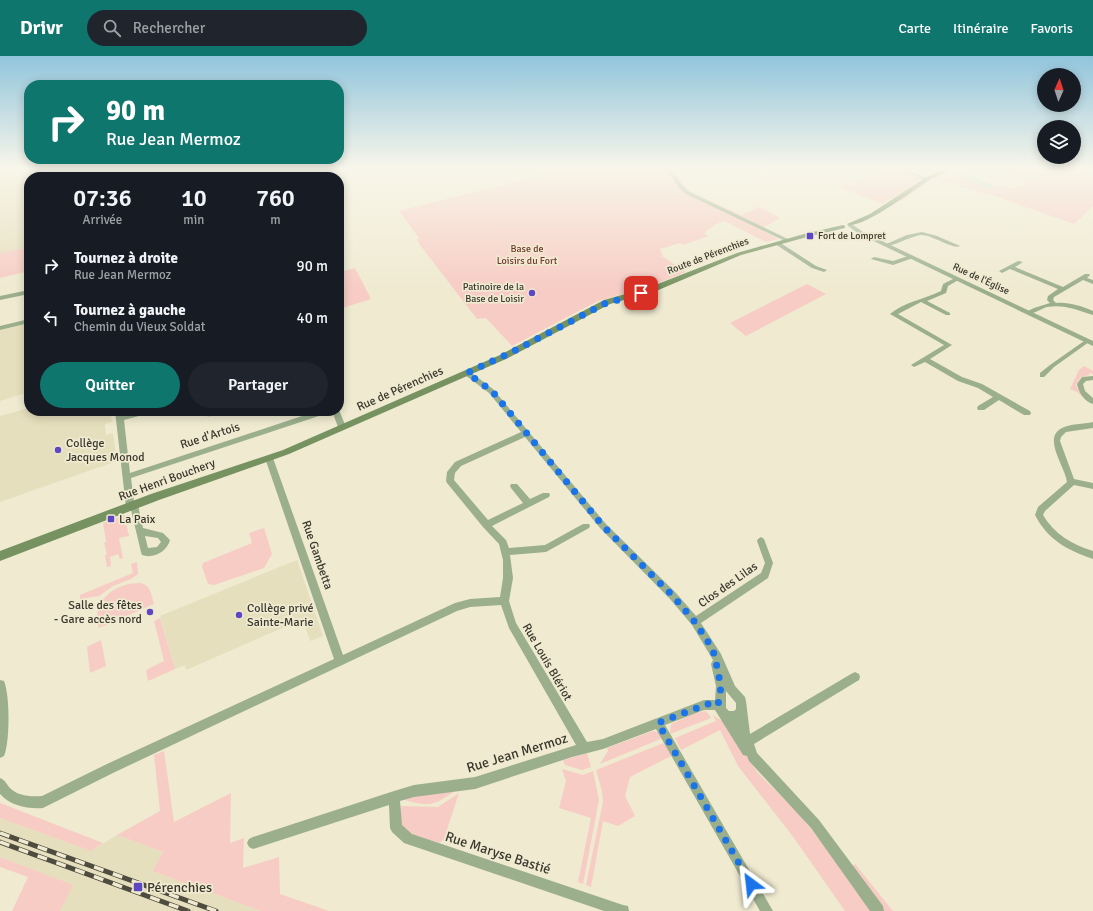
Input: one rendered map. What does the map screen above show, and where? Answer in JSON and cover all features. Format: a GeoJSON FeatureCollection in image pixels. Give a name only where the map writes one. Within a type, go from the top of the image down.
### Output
{"type":"FeatureCollection","features":[{"type":"Feature","properties":{"kind":"main road","name":"Route de Pérenchies"},"geometry":{"type":"LineString","coordinates":[[844,225],[850,220],[878,210]]}},
{"type":"Feature","properties":{"kind":"main road","name":"Route de Pérenchies"},"geometry":{"type":"LineString","coordinates":[[467,373],[514,351],[604,304],[659,286],[735,255],[844,225],[878,210]]}},
{"type":"Feature","properties":{"kind":"main road","name":"Rue de Pérenchies"},"geometry":{"type":"LineString","coordinates":[[342,427],[467,373]]}},
{"type":"Feature","properties":{"kind":"main road","name":"Rue Henri Bouchery"},"geometry":{"type":"LineString","coordinates":[[0,556],[132,506],[269,458],[342,427]]}},
{"type":"Feature","properties":{"kind":"street"},"geometry":{"type":"LineString","coordinates":[[722,209],[787,240]]}},
{"type":"Feature","properties":{"kind":"street","name":"Rue de l'Église"},"geometry":{"type":"LineString","coordinates":[[844,225],[1090,342]]}},
{"type":"Feature","properties":{"kind":"street"},"geometry":{"type":"LineString","coordinates":[[887,245],[919,233],[930,234],[957,246]]}},
{"type":"Feature","properties":{"kind":"street"},"geometry":{"type":"LineString","coordinates":[[777,243],[814,267],[824,270]]}},
{"type":"Feature","properties":{"kind":"street"},"geometry":{"type":"LineString","coordinates":[[874,259],[893,263],[911,257]]}},
{"type":"Feature","properties":{"kind":"street"},"geometry":{"type":"LineString","coordinates":[[1002,271],[1020,262]]}},
{"type":"Feature","properties":{"kind":"street"},"geometry":{"type":"LineString","coordinates":[[1010,267],[1063,289]]}},
{"type":"Feature","properties":{"kind":"street"},"geometry":{"type":"LineString","coordinates":[[1054,304],[1050,297],[1085,276],[1093,282]]}},
{"type":"Feature","properties":{"kind":"street"},"geometry":{"type":"LineString","coordinates":[[914,365],[949,345],[893,314],[921,300],[931,298],[944,292],[945,285],[957,279]]}},
{"type":"Feature","properties":{"kind":"street"},"geometry":{"type":"LineString","coordinates":[[0,298],[24,293]]}},
{"type":"Feature","properties":{"kind":"street"},"geometry":{"type":"LineString","coordinates":[[921,300],[948,314]]}},
{"type":"Feature","properties":{"kind":"street"},"geometry":{"type":"LineString","coordinates":[[1028,313],[1038,306],[1054,304],[1073,306],[1093,313]]}},
{"type":"Feature","properties":{"kind":"street"},"geometry":{"type":"LineString","coordinates":[[0,328],[24,322]]}},
{"type":"Feature","properties":{"kind":"street"},"geometry":{"type":"LineString","coordinates":[[1042,375],[1052,366],[1090,342]]}},
{"type":"Feature","properties":{"kind":"street"},"geometry":{"type":"LineString","coordinates":[[925,359],[960,379],[977,385],[998,396],[1026,413]]}},
{"type":"Feature","properties":{"kind":"street"},"geometry":{"type":"LineString","coordinates":[[467,373],[488,388],[603,526],[673,596],[695,622],[720,662],[729,686],[741,701],[742,723],[746,742],[754,757]]}},
{"type":"Feature","properties":{"kind":"street"},"geometry":{"type":"LineString","coordinates":[[1093,378],[1084,379],[1080,384],[1082,392],[1093,402]]}},
{"type":"Feature","properties":{"kind":"street"},"geometry":{"type":"LineString","coordinates":[[981,408],[998,396]]}},
{"type":"Feature","properties":{"kind":"street"},"geometry":{"type":"LineString","coordinates":[[119,416],[126,477],[139,531]]}},
{"type":"Feature","properties":{"kind":"street","name":"Rue d'Artois"},"geometry":{"type":"LineString","coordinates":[[126,477],[310,416]]}},
{"type":"Feature","properties":{"kind":"street"},"geometry":{"type":"LineString","coordinates":[[338,416],[342,427]]}},
{"type":"Feature","properties":{"kind":"street"},"geometry":{"type":"LineString","coordinates":[[1093,425],[1062,431],[1057,436],[1057,444],[1066,463],[1071,481],[1068,487],[1041,509],[1040,515],[1044,525],[1054,535],[1093,555]]}},
{"type":"Feature","properties":{"kind":"street","name":"Rue Louis Blériot"},"geometry":{"type":"LineString","coordinates":[[526,433],[458,464],[451,472],[450,478],[452,484],[486,525],[500,538],[506,552],[508,578],[504,601],[514,630],[584,748]]}},
{"type":"Feature","properties":{"kind":"street","name":"Rue Gambetta"},"geometry":{"type":"LineString","coordinates":[[269,458],[340,661]]}},
{"type":"Feature","properties":{"kind":"street"},"geometry":{"type":"LineString","coordinates":[[1071,481],[1093,486]]}},
{"type":"Feature","properties":{"kind":"street"},"geometry":{"type":"LineString","coordinates":[[514,486],[529,504]]}},
{"type":"Feature","properties":{"kind":"street"},"geometry":{"type":"LineString","coordinates":[[486,525],[546,495]]}},
{"type":"Feature","properties":{"kind":"street"},"geometry":{"type":"LineString","coordinates":[[506,552],[546,548],[586,526]]}},
{"type":"Feature","properties":{"kind":"street","name":"Clos des Lilas"},"geometry":{"type":"LineString","coordinates":[[695,622],[765,575],[769,563],[761,541]]}},
{"type":"Feature","properties":{"kind":"street"},"geometry":{"type":"LineString","coordinates":[[0,784],[5,792],[18,800],[34,804],[43,802],[340,661],[462,605],[504,601]]}},
{"type":"Feature","properties":{"kind":"street"},"geometry":{"type":"LineString","coordinates":[[712,648],[720,678],[719,701],[742,745],[815,824],[878,911]]}},
{"type":"Feature","properties":{"kind":"street"},"geometry":{"type":"LineString","coordinates":[[746,742],[855,677]]}},
{"type":"Feature","properties":{"kind":"street"},"geometry":{"type":"LineString","coordinates":[[0,685],[2,692],[1,746]]}},
{"type":"Feature","properties":{"kind":"street"},"geometry":{"type":"LineString","coordinates":[[719,701],[728,693],[736,696]]}},
{"type":"Feature","properties":{"kind":"street","name":"Rue Jean Mermoz"},"geometry":{"type":"LineString","coordinates":[[253,843],[394,797],[423,789],[474,783],[584,748],[604,744],[707,704],[719,701]]}},
{"type":"Feature","properties":{"kind":"street"},"geometry":{"type":"LineString","coordinates":[[725,714],[734,717],[742,710]]}},
{"type":"Feature","properties":{"kind":"street"},"geometry":{"type":"LineString","coordinates":[[658,723],[767,911]]}},
{"type":"Feature","properties":{"kind":"street","name":"Rue Maryse Bastié"},"geometry":{"type":"LineString","coordinates":[[394,797],[396,828],[408,839],[623,911]]}},
{"type":"Feature","properties":{"kind":"shaded area"},"geometry":{"type":"Polygon","coordinates":[[[0,209],[24,209],[24,248],[0,253],[0,209]]]}},
{"type":"Feature","properties":{"kind":"shaded area"},"geometry":{"type":"Polygon","coordinates":[[[24,324],[24,394],[0,401],[0,330],[24,324]]]}},
{"type":"Feature","properties":{"kind":"shaded area","name":"Collège Jacques Monod"},"geometry":{"type":"Polygon","coordinates":[[[24,409],[24,416],[111,416],[112,422],[105,424],[106,435],[113,433],[117,461],[0,502],[0,416],[24,409]]]}},
{"type":"Feature","properties":{"kind":"shaded area","name":"Collège privé Sainte-Marie"},"geometry":{"type":"Polygon","coordinates":[[[297,560],[323,636],[310,641],[303,619],[186,670],[185,665],[175,669],[160,616],[297,560]]]}},
{"type":"Feature","properties":{"kind":"shaded area"},"geometry":{"type":"Polygon","coordinates":[[[0,818],[91,851],[117,835],[163,852],[152,871],[261,911],[60,911],[72,885],[0,857],[0,818]]]}},
{"type":"Feature","properties":{"kind":"green space","name":"Base de Loisirs du Fort"},"geometry":{"type":"Polygon","coordinates":[[[407,209],[727,209],[742,215],[755,209],[763,209],[780,218],[760,229],[779,239],[766,242],[724,221],[716,224],[704,233],[708,236],[683,245],[680,243],[660,249],[663,257],[686,272],[648,287],[598,301],[512,346],[486,318],[477,319],[420,245],[417,239],[419,238],[399,211],[407,209]]]}},
{"type":"Feature","properties":{"kind":"green space"},"geometry":{"type":"Polygon","coordinates":[[[1031,209],[1090,209],[1074,224],[1031,209]]]}},
{"type":"Feature","properties":{"kind":"green space"},"geometry":{"type":"Polygon","coordinates":[[[24,248],[24,272],[0,278],[0,253],[24,248]]]}},
{"type":"Feature","properties":{"kind":"green space"},"geometry":{"type":"Polygon","coordinates":[[[355,268],[371,299],[344,307],[344,271],[355,268]]]}},
{"type":"Feature","properties":{"kind":"green space"},"geometry":{"type":"Polygon","coordinates":[[[807,284],[826,294],[746,336],[730,323],[807,284]]]}},
{"type":"Feature","properties":{"kind":"green space"},"geometry":{"type":"Polygon","coordinates":[[[1084,366],[1093,371],[1093,374],[1089,373],[1089,375],[1081,377],[1076,385],[1079,391],[1089,402],[1077,392],[1070,389],[1079,370],[1084,366]]]}},
{"type":"Feature","properties":{"kind":"green space"},"geometry":{"type":"Polygon","coordinates":[[[124,515],[129,536],[119,538],[123,558],[120,559],[118,554],[110,557],[111,566],[107,567],[105,555],[107,554],[104,543],[106,542],[103,523],[124,515]]]}},
{"type":"Feature","properties":{"kind":"green space"},"geometry":{"type":"Polygon","coordinates":[[[264,528],[272,554],[264,568],[214,585],[208,584],[202,567],[203,563],[252,543],[249,533],[264,528]]]}},
{"type":"Feature","properties":{"kind":"green space"},"geometry":{"type":"Polygon","coordinates":[[[137,562],[138,574],[131,579],[113,586],[99,596],[80,599],[80,595],[133,573],[131,564],[137,562]]]}},
{"type":"Feature","properties":{"kind":"green space"},"geometry":{"type":"Polygon","coordinates":[[[140,583],[144,584],[148,588],[154,604],[99,628],[97,618],[98,610],[101,602],[107,595],[122,586],[140,583]]]}},
{"type":"Feature","properties":{"kind":"green space"},"geometry":{"type":"Polygon","coordinates":[[[160,618],[175,669],[148,681],[146,670],[164,661],[154,621],[160,618]]]}},
{"type":"Feature","properties":{"kind":"green space"},"geometry":{"type":"Polygon","coordinates":[[[101,640],[106,666],[90,673],[87,647],[101,640]]]}},
{"type":"Feature","properties":{"kind":"green space"},"geometry":{"type":"Polygon","coordinates":[[[706,711],[711,718],[670,734],[671,724],[696,713],[706,711]]]}},
{"type":"Feature","properties":{"kind":"green space"},"geometry":{"type":"Polygon","coordinates":[[[713,715],[724,722],[758,773],[799,814],[845,872],[855,864],[893,911],[845,911],[794,838],[738,766],[720,730],[681,750],[675,738],[716,721],[713,715]]]}},
{"type":"Feature","properties":{"kind":"green space"},"geometry":{"type":"Polygon","coordinates":[[[653,731],[660,733],[663,738],[600,764],[608,751],[607,748],[653,731]]]}},
{"type":"Feature","properties":{"kind":"green space"},"geometry":{"type":"Polygon","coordinates":[[[666,742],[673,755],[630,777],[625,796],[635,816],[618,826],[603,821],[591,887],[586,885],[603,802],[602,791],[596,770],[666,742]]]}},
{"type":"Feature","properties":{"kind":"green space"},"geometry":{"type":"Polygon","coordinates":[[[164,751],[174,822],[231,793],[230,843],[244,838],[243,868],[279,857],[280,894],[329,911],[261,911],[152,871],[163,852],[117,835],[160,811],[154,755],[164,751]]]}},
{"type":"Feature","properties":{"kind":"green space"},"geometry":{"type":"Polygon","coordinates":[[[587,753],[591,767],[582,770],[565,765],[563,760],[587,753]]]}},
{"type":"Feature","properties":{"kind":"green space"},"geometry":{"type":"Polygon","coordinates":[[[562,769],[583,775],[593,771],[599,800],[583,884],[578,882],[591,818],[559,808],[566,781],[562,769]]]}},
{"type":"Feature","properties":{"kind":"green space"},"geometry":{"type":"Polygon","coordinates":[[[455,791],[437,802],[427,804],[405,800],[410,796],[455,791]]]}},
{"type":"Feature","properties":{"kind":"green space"},"geometry":{"type":"Polygon","coordinates":[[[459,793],[444,839],[439,843],[416,836],[404,828],[401,823],[401,806],[438,807],[459,793]]]}},
{"type":"Feature","properties":{"kind":"green space"},"geometry":{"type":"Polygon","coordinates":[[[0,803],[103,843],[91,851],[0,818],[0,803]]]}},
{"type":"Feature","properties":{"kind":"green space"},"geometry":{"type":"Polygon","coordinates":[[[0,857],[73,885],[60,911],[12,911],[28,877],[0,867],[0,857]]]}},
{"type":"Feature","properties":{"kind":"railway"},"geometry":{"type":"LineString","coordinates":[[0,833],[216,911]]}},
{"type":"Feature","properties":{"kind":"railway"},"geometry":{"type":"LineString","coordinates":[[0,842],[188,911]]}},
{"type":"Feature","properties":{"kind":"place","name":"Fort de Lompret"},"geometry":{"type":"Point","coordinates":[810,236]}},
{"type":"Feature","properties":{"kind":"place","name":"Patinoire de la Base de Loisir"},"geometry":{"type":"Point","coordinates":[532,293]}},
{"type":"Feature","properties":{"kind":"place","name":"Collège Jacques Monod"},"geometry":{"type":"Point","coordinates":[58,450]}},
{"type":"Feature","properties":{"kind":"place","name":"La Paix"},"geometry":{"type":"Point","coordinates":[111,519]}},
{"type":"Feature","properties":{"kind":"place","name":"Salle des fêtes - Gare accès nord"},"geometry":{"type":"Point","coordinates":[150,612]}},
{"type":"Feature","properties":{"kind":"place","name":"Collège privé Sainte-Marie"},"geometry":{"type":"Point","coordinates":[239,615]}},
{"type":"Feature","properties":{"kind":"place","name":"Pérenchies"},"geometry":{"type":"Point","coordinates":[138,887]}},
{"type":"Feature","properties":{"kind":"route"},"geometry":{"type":"LineString","coordinates":[[641,293],[604,304],[503,357],[467,373],[492,391],[603,526],[689,614],[700,628],[712,648],[721,687],[718,705],[707,704],[658,723],[751,884]]}}]}
